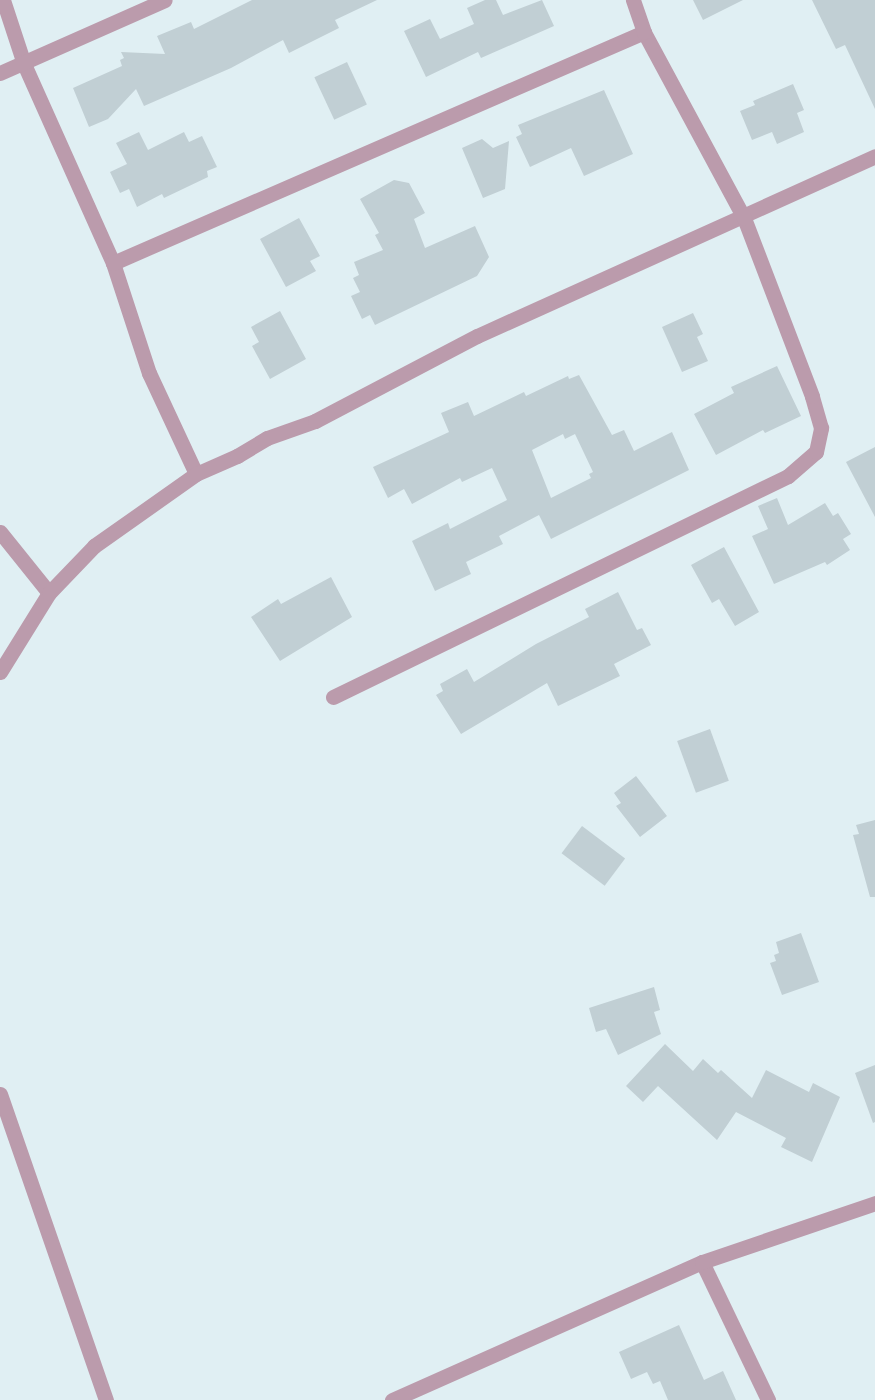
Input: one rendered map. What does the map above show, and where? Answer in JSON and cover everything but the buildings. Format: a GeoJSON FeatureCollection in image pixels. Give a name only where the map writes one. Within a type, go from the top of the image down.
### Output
{"type":"FeatureCollection","features":[{"type":"Feature","properties":{"kind":"street"},"geometry":{"type":"LineString","coordinates":[[3,0],[24,64],[113,262],[149,373],[196,474]]}},
{"type":"Feature","properties":{"kind":"street"},"geometry":{"type":"LineString","coordinates":[[0,73],[165,0]]}},
{"type":"Feature","properties":{"kind":"street"},"geometry":{"type":"LineString","coordinates":[[333,697],[788,476],[816,452],[821,428],[812,396],[744,218],[644,32],[633,0]]}},
{"type":"Feature","properties":{"kind":"street"},"geometry":{"type":"LineString","coordinates":[[113,262],[644,32]]}},
{"type":"Feature","properties":{"kind":"street"},"geometry":{"type":"LineString","coordinates":[[0,672],[49,593],[69,571],[94,546],[196,474],[238,456],[267,438],[315,422],[477,336],[744,218],[875,156]]}},
{"type":"Feature","properties":{"kind":"street"},"geometry":{"type":"LineString","coordinates":[[0,532],[49,593]]}},
{"type":"Feature","properties":{"kind":"street"},"geometry":{"type":"LineString","coordinates":[[1,1100],[106,1400]]}},
{"type":"Feature","properties":{"kind":"street"},"geometry":{"type":"LineString","coordinates":[[392,1400],[702,1262],[875,1203]]}},
{"type":"Feature","properties":{"kind":"street"},"geometry":{"type":"LineString","coordinates":[[702,1262],[768,1400]]}}]}
